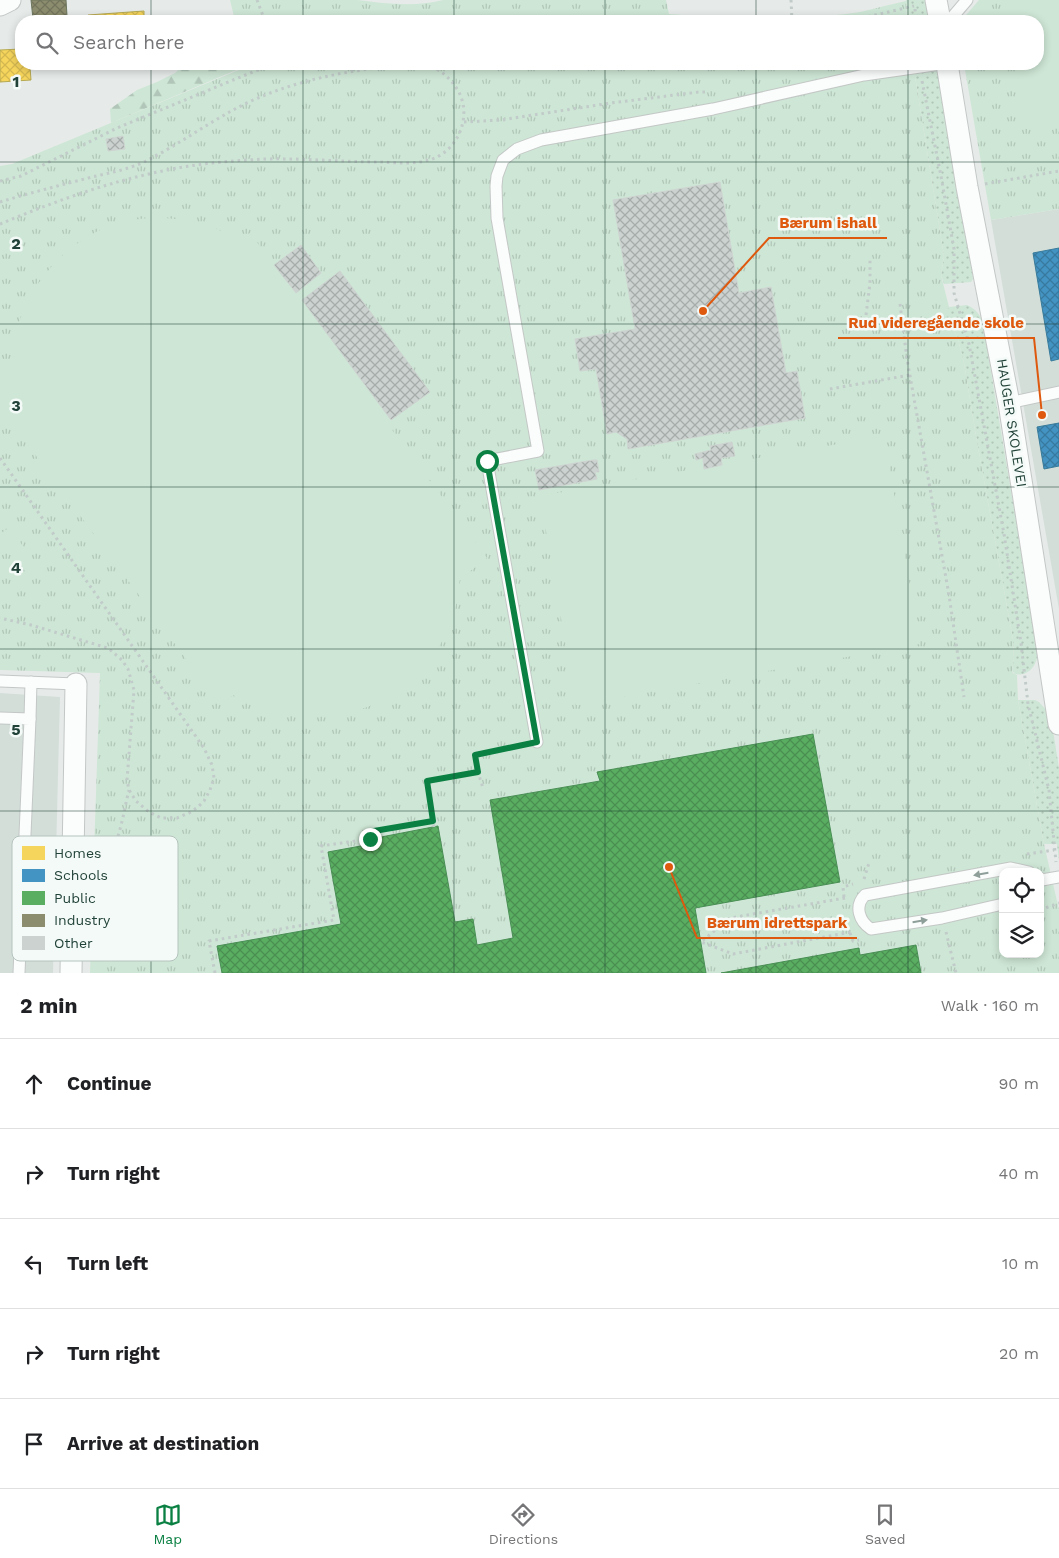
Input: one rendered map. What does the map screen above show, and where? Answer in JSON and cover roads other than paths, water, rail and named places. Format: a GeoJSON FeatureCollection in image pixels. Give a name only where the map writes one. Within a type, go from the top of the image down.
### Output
{"type":"FeatureCollection","features":[{"type":"Feature","properties":{"kind":"street"},"geometry":{"type":"LineString","coordinates":[[0,5],[10,0]]}},
{"type":"Feature","properties":{"kind":"street"},"geometry":{"type":"LineString","coordinates":[[936,0],[939,15]]}},
{"type":"Feature","properties":{"kind":"street","name":"HAUGER SKOLEVEI"},"geometry":{"type":"LineString","coordinates":[[948,70],[1009,403],[1059,724]]}},
{"type":"Feature","properties":{"kind":"street"},"geometry":{"type":"LineString","coordinates":[[73,836],[76,684]]}},
{"type":"Feature","properties":{"kind":"lane"},"geometry":{"type":"LineString","coordinates":[[954,15],[967,0]]}},
{"type":"Feature","properties":{"kind":"lane"},"geometry":{"type":"LineString","coordinates":[[537,742],[487,461],[538,451],[497,218],[497,176],[503,160],[517,149],[541,140],[712,109],[864,75],[903,70]]}},
{"type":"Feature","properties":{"kind":"lane"},"geometry":{"type":"LineString","coordinates":[[1009,403],[1059,392]]}},
{"type":"Feature","properties":{"kind":"lane"},"geometry":{"type":"LineString","coordinates":[[0,681],[76,684]]}},
{"type":"Feature","properties":{"kind":"lane"},"geometry":{"type":"LineString","coordinates":[[25,836],[31,682]]}},
{"type":"Feature","properties":{"kind":"lane"},"geometry":{"type":"LineString","coordinates":[[0,718],[30,719]]}},
{"type":"Feature","properties":{"kind":"lane"},"geometry":{"type":"LineString","coordinates":[[999,870],[865,894],[861,899],[860,919],[871,929],[942,918],[999,905]]}},
{"type":"Feature","properties":{"kind":"lane"},"geometry":{"type":"LineString","coordinates":[[1044,879],[1058,877]]}},
{"type":"Feature","properties":{"kind":"place","name":"Bærum ishall"},"geometry":{"type":"Point","coordinates":[703,311]}},
{"type":"Feature","properties":{"kind":"place","name":"Rud videregående skole"},"geometry":{"type":"Point","coordinates":[1042,415]}},
{"type":"Feature","properties":{"kind":"place","name":"Bærum idrettspark"},"geometry":{"type":"Point","coordinates":[669,867]}}]}
